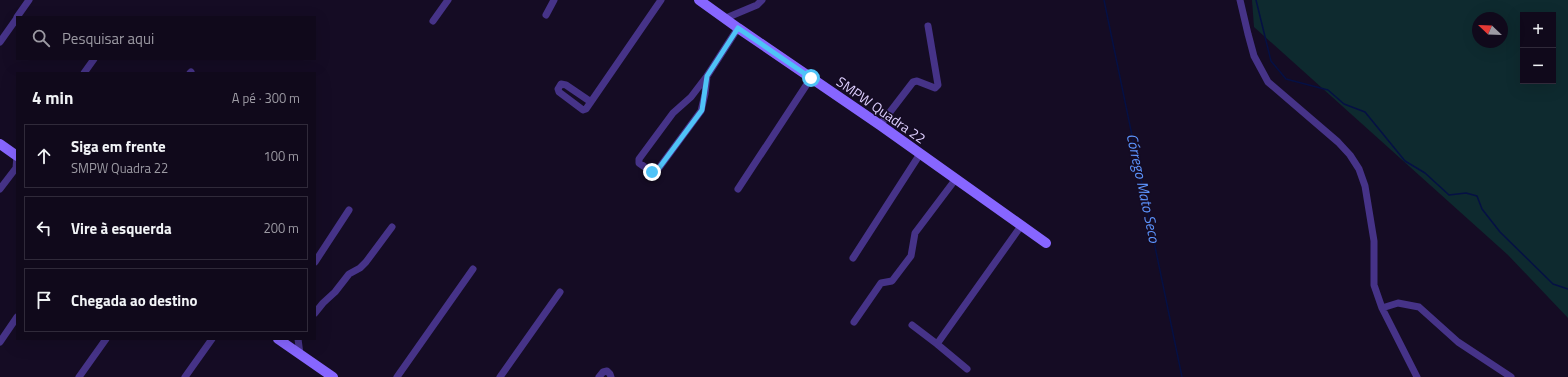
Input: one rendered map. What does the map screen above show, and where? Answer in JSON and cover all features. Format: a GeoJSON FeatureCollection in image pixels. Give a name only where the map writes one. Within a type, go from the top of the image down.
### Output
{"type":"FeatureCollection","features":[{"type":"Feature","properties":{"kind":"street"},"geometry":{"type":"LineString","coordinates":[[18,16],[30,0]]}},
{"type":"Feature","properties":{"kind":"street"},"geometry":{"type":"LineString","coordinates":[[433,21],[448,0]]}},
{"type":"Feature","properties":{"kind":"street"},"geometry":{"type":"LineString","coordinates":[[546,15],[554,0]]}},
{"type":"Feature","properties":{"kind":"street"},"geometry":{"type":"LineString","coordinates":[[591,102],[566,84],[561,84],[558,89],[559,92],[583,110],[586,109],[591,102],[662,0]]}},
{"type":"Feature","properties":{"kind":"street","name":"SMPW Quadra 22"},"geometry":{"type":"LineString","coordinates":[[699,0],[880,125],[955,180],[1046,243]]}},
{"type":"Feature","properties":{"kind":"street"},"geometry":{"type":"LineString","coordinates":[[726,18],[757,5],[762,0]]}},
{"type":"Feature","properties":{"kind":"street"},"geometry":{"type":"LineString","coordinates":[[1240,0],[1254,56],[1268,82],[1338,142],[1350,155],[1359,169],[1367,193],[1374,241],[1374,285],[1382,308],[1417,377]]}},
{"type":"Feature","properties":{"kind":"street"},"geometry":{"type":"LineString","coordinates":[[0,42],[16,18]]}},
{"type":"Feature","properties":{"kind":"street"},"geometry":{"type":"LineString","coordinates":[[880,125],[913,82],[917,81],[935,88],[938,85],[928,26]]}},
{"type":"Feature","properties":{"kind":"street"},"geometry":{"type":"LineString","coordinates":[[707,76],[702,110],[656,172],[652,172],[639,163],[639,159],[673,113],[691,97],[707,76],[738,28]]}},
{"type":"Feature","properties":{"kind":"street"},"geometry":{"type":"LineString","coordinates":[[85,72],[93,60]]}},
{"type":"Feature","properties":{"kind":"street"},"geometry":{"type":"LineString","coordinates":[[738,189],[811,78]]}},
{"type":"Feature","properties":{"kind":"street"},"geometry":{"type":"LineString","coordinates":[[578,106],[583,97]]}},
{"type":"Feature","properties":{"kind":"street"},"geometry":{"type":"LineString","coordinates":[[0,144],[16,155]]}},
{"type":"Feature","properties":{"kind":"street"},"geometry":{"type":"LineString","coordinates":[[853,258],[920,154]]}},
{"type":"Feature","properties":{"kind":"street"},"geometry":{"type":"LineString","coordinates":[[0,189],[16,169]]}},
{"type":"Feature","properties":{"kind":"street"},"geometry":{"type":"LineString","coordinates":[[854,322],[881,283],[892,281],[911,256],[915,233],[955,180]]}},
{"type":"Feature","properties":{"kind":"street"},"geometry":{"type":"LineString","coordinates":[[316,261],[350,210]]}},
{"type":"Feature","properties":{"kind":"street"},"geometry":{"type":"LineString","coordinates":[[937,344],[1021,226]]}},
{"type":"Feature","properties":{"kind":"street"},"geometry":{"type":"LineString","coordinates":[[316,312],[335,292],[349,274],[360,268],[366,262],[392,227]]}},
{"type":"Feature","properties":{"kind":"street"},"geometry":{"type":"LineString","coordinates":[[397,377],[473,269]]}},
{"type":"Feature","properties":{"kind":"street"},"geometry":{"type":"LineString","coordinates":[[500,377],[560,292]]}},
{"type":"Feature","properties":{"kind":"street"},"geometry":{"type":"LineString","coordinates":[[1382,308],[1398,303],[1419,307],[1458,342],[1511,377]]}},
{"type":"Feature","properties":{"kind":"street"},"geometry":{"type":"LineString","coordinates":[[0,342],[16,318]]}},
{"type":"Feature","properties":{"kind":"street"},"geometry":{"type":"LineString","coordinates":[[912,325],[967,369]]}},
{"type":"Feature","properties":{"kind":"street"},"geometry":{"type":"LineString","coordinates":[[79,377],[105,340]]}},
{"type":"Feature","properties":{"kind":"street"},"geometry":{"type":"LineString","coordinates":[[185,377],[211,340]]}},
{"type":"Feature","properties":{"kind":"street"},"geometry":{"type":"LineString","coordinates":[[283,340],[333,377]]}},
{"type":"Feature","properties":{"kind":"street"},"geometry":{"type":"LineString","coordinates":[[298,340],[300,354]]}},
{"type":"Feature","properties":{"kind":"street"},"geometry":{"type":"LineString","coordinates":[[599,377],[603,372],[607,371],[611,377]]}},
{"type":"Feature","properties":{"kind":"green space"},"geometry":{"type":"Polygon","coordinates":[[[1252,0],[1568,0],[1568,318],[1508,255],[1254,27],[1252,0]]]}},
{"type":"Feature","properties":{"kind":"waterway","name":"Córrego Mato Seco"},"geometry":{"type":"LineString","coordinates":[[1104,0],[1182,377]]}},
{"type":"Feature","properties":{"kind":"waterway"},"geometry":{"type":"LineString","coordinates":[[1256,0],[1271,61],[1286,79],[1328,90],[1344,104],[1365,112],[1405,161],[1425,173],[1449,195],[1466,193],[1477,196],[1482,209],[1500,232],[1553,284],[1568,289]]}},
{"type":"Feature","properties":{"kind":"route"},"geometry":{"type":"LineString","coordinates":[[652,172],[656,172],[702,110],[707,76],[738,28],[811,78]]}}]}
